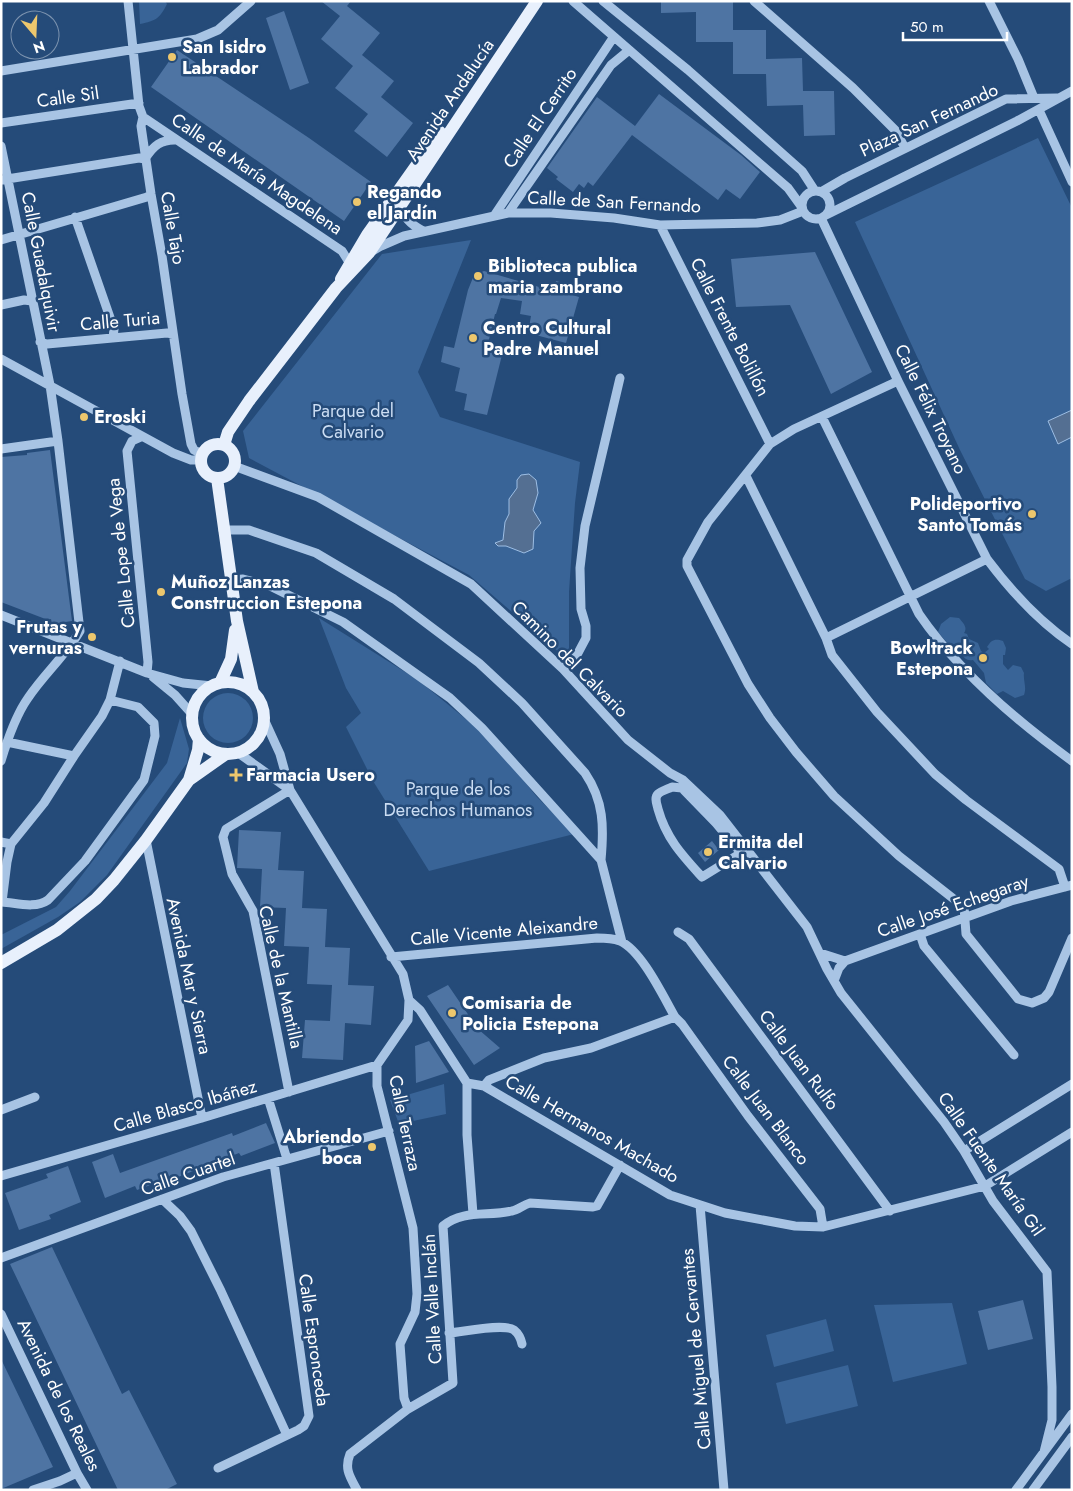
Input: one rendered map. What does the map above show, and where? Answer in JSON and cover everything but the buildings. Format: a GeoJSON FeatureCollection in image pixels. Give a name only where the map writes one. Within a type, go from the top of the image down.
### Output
{"type":"FeatureCollection","features":[{"type":"Feature","properties":{"kind":"main road","name":"Avenida Andalucía"},"geometry":{"type":"LineString","coordinates":[[336,288],[349,262],[470,90],[527,1]]}},
{"type":"Feature","properties":{"kind":"main road","name":"Avenida Andalucía"},"geometry":{"type":"LineString","coordinates":[[224,445],[228,432],[249,401],[336,288],[368,253],[537,1]]}},
{"type":"Feature","properties":{"kind":"main road"},"geometry":{"type":"LineString","coordinates":[[224,445],[232,452],[235,461],[234,466],[228,475],[217,478],[207,474],[201,465],[202,457],[211,446],[224,445]]}},
{"type":"Feature","properties":{"kind":"main road"},"geometry":{"type":"LineString","coordinates":[[189,780],[231,753],[248,748],[262,730],[264,719],[261,704],[253,692],[236,620],[217,478]]}},
{"type":"Feature","properties":{"kind":"main road"},"geometry":{"type":"LineString","coordinates":[[231,753],[215,752],[199,739],[194,731],[192,714],[198,698],[216,684],[231,659],[236,620]]}},
{"type":"Feature","properties":{"kind":"main road"},"geometry":{"type":"LineString","coordinates":[[216,684],[241,685],[253,692]]}},
{"type":"Feature","properties":{"kind":"main road"},"geometry":{"type":"LineString","coordinates":[[1,963],[57,930],[79,914],[114,880],[146,840],[189,780],[198,750],[199,739]]}},
{"type":"Feature","properties":{"kind":"street","name":"Calle Tajo"},"geometry":{"type":"LineString","coordinates":[[128,1],[139,103],[143,116],[141,126],[145,159],[162,256],[172,334],[191,444],[194,450],[202,457]]}},
{"type":"Feature","properties":{"kind":"street"},"geometry":{"type":"LineString","coordinates":[[1,71],[170,44],[209,35],[218,30],[251,1]]}},
{"type":"Feature","properties":{"kind":"street"},"geometry":{"type":"LineString","coordinates":[[573,1],[613,38],[788,188],[811,219],[824,217],[1039,110],[1072,91]]}},
{"type":"Feature","properties":{"kind":"street"},"geometry":{"type":"LineString","coordinates":[[603,1],[688,70],[802,171],[818,192],[829,200],[829,210],[824,217]]}},
{"type":"Feature","properties":{"kind":"street"},"geometry":{"type":"LineString","coordinates":[[754,1],[763,6],[853,88],[896,131],[905,148]]}},
{"type":"Feature","properties":{"kind":"street"},"geometry":{"type":"LineString","coordinates":[[989,1],[1018,59],[1034,98]]}},
{"type":"Feature","properties":{"kind":"street","name":"Calle El Cerrito"},"geometry":{"type":"LineString","coordinates":[[494,216],[613,38]]}},
{"type":"Feature","properties":{"kind":"street","name":"Calle El Cerrito"},"geometry":{"type":"LineString","coordinates":[[508,213],[611,65],[628,51]]}},
{"type":"Feature","properties":{"kind":"street","name":"Plaza San Fernando"},"geometry":{"type":"LineString","coordinates":[[818,192],[1006,99],[1058,98]]}},
{"type":"Feature","properties":{"kind":"street","name":"Calle Sil"},"geometry":{"type":"LineString","coordinates":[[1,123],[139,103]]}},
{"type":"Feature","properties":{"kind":"street"},"geometry":{"type":"LineString","coordinates":[[1039,110],[1072,182]]}},
{"type":"Feature","properties":{"kind":"street","name":"Calle de María Magdelena"},"geometry":{"type":"LineString","coordinates":[[143,116],[342,251],[349,262]]}},
{"type":"Feature","properties":{"kind":"street"},"geometry":{"type":"LineString","coordinates":[[4,180],[139,158],[145,159],[156,144],[177,140]]}},
{"type":"Feature","properties":{"kind":"street","name":"Calle Guadalquivir"},"geometry":{"type":"LineString","coordinates":[[1,146],[4,180],[18,235],[50,385],[80,631],[73,643]]}},
{"type":"Feature","properties":{"kind":"street"},"geometry":{"type":"LineString","coordinates":[[410,174],[410,180],[398,199],[406,219],[410,224],[423,231]]}},
{"type":"Feature","properties":{"kind":"street"},"geometry":{"type":"LineString","coordinates":[[802,209],[805,196],[818,192]]}},
{"type":"Feature","properties":{"kind":"street"},"geometry":{"type":"LineString","coordinates":[[1,240],[151,194]]}},
{"type":"Feature","properties":{"kind":"street","name":"Calle de San Fernando"},"geometry":{"type":"LineString","coordinates":[[368,253],[391,241],[423,231],[508,213],[551,213],[660,224],[757,223],[780,220],[802,209]]}},
{"type":"Feature","properties":{"kind":"street"},"geometry":{"type":"LineString","coordinates":[[75,217],[114,329],[113,338]]}},
{"type":"Feature","properties":{"kind":"street","name":"Calle Félix Troyano"},"geometry":{"type":"LineString","coordinates":[[824,217],[898,381],[987,559],[1029,609],[1072,644]]}},
{"type":"Feature","properties":{"kind":"street","name":"Calle Frente Bolillón"},"geometry":{"type":"LineString","coordinates":[[660,224],[770,444]]}},
{"type":"Feature","properties":{"kind":"street"},"geometry":{"type":"LineString","coordinates":[[1,305],[24,300],[32,301]]}},
{"type":"Feature","properties":{"kind":"street","name":"Calle Turia"},"geometry":{"type":"LineString","coordinates":[[40,342],[47,344],[172,334]]}},
{"type":"Feature","properties":{"kind":"street"},"geometry":{"type":"LineString","coordinates":[[1,359],[141,437],[184,458],[202,457]]}},
{"type":"Feature","properties":{"kind":"street"},"geometry":{"type":"LineString","coordinates":[[563,669],[578,653],[586,638],[586,626],[580,609],[580,568],[585,526],[620,378]]}},
{"type":"Feature","properties":{"kind":"street"},"geometry":{"type":"LineString","coordinates":[[898,381],[794,429],[770,444],[708,522],[687,560],[687,566],[748,684],[770,718],[834,796],[899,856],[964,907],[966,934],[1018,999],[1027,1003],[1037,1002],[1050,992],[1072,938]]}},
{"type":"Feature","properties":{"kind":"street"},"geometry":{"type":"LineString","coordinates":[[822,417],[919,614],[953,658],[1006,709],[1072,761]]}},
{"type":"Feature","properties":{"kind":"street","name":"Calle Lope de Vega"},"geometry":{"type":"LineString","coordinates":[[141,437],[132,441],[127,451],[148,662],[147,673]]}},
{"type":"Feature","properties":{"kind":"street"},"geometry":{"type":"LineString","coordinates":[[1,449],[58,441]]}},
{"type":"Feature","properties":{"kind":"street","name":"Camino del Calvario"},"geometry":{"type":"LineString","coordinates":[[234,466],[318,497],[471,584],[563,669],[628,740],[670,773],[683,780],[720,815],[807,927],[820,952]]}},
{"type":"Feature","properties":{"kind":"street"},"geometry":{"type":"LineString","coordinates":[[746,476],[826,638],[832,655],[877,712],[934,774],[1059,869],[1068,886]]}},
{"type":"Feature","properties":{"kind":"street"},"geometry":{"type":"LineString","coordinates":[[223,530],[249,530],[316,553],[394,599],[479,662],[522,703],[585,773],[597,795],[604,833],[601,860],[622,942]]}},
{"type":"Feature","properties":{"kind":"street"},"geometry":{"type":"LineString","coordinates":[[826,638],[987,559]]}},
{"type":"Feature","properties":{"kind":"street"},"geometry":{"type":"LineString","coordinates":[[231,580],[243,578],[270,586],[343,622],[450,698],[509,756],[601,860]]}},
{"type":"Feature","properties":{"kind":"street"},"geometry":{"type":"LineString","coordinates":[[1,615],[147,673],[183,683],[216,684]]}},
{"type":"Feature","properties":{"kind":"street"},"geometry":{"type":"LineString","coordinates":[[1,762],[7,742],[28,699],[73,643]]}},
{"type":"Feature","properties":{"kind":"street"},"geometry":{"type":"LineString","coordinates":[[110,700],[138,707],[154,723],[155,736],[144,780],[85,861],[59,890],[43,904],[2,902],[11,844],[44,803],[102,716],[110,700],[120,662]]}},
{"type":"Feature","properties":{"kind":"street"},"geometry":{"type":"LineString","coordinates":[[147,673],[175,695],[192,714]]}},
{"type":"Feature","properties":{"kind":"street","name":"Calle Terraza"},"geometry":{"type":"LineString","coordinates":[[264,719],[280,754],[290,790],[403,974],[409,1000],[408,1020],[377,1065],[377,1086],[414,1228],[417,1294],[415,1312],[400,1344],[404,1398],[408,1409]]}},
{"type":"Feature","properties":{"kind":"street"},"geometry":{"type":"LineString","coordinates":[[7,742],[74,756]]}},
{"type":"Feature","properties":{"kind":"street","name":"Calle Terraza"},"geometry":{"type":"LineString","coordinates":[[231,753],[290,790]]}},
{"type":"Feature","properties":{"kind":"street"},"geometry":{"type":"LineString","coordinates":[[672,787],[682,788],[716,823],[741,853],[702,877],[668,836],[662,824],[655,800],[658,794],[672,787]]}},
{"type":"Feature","properties":{"kind":"street","name":"Calle de la Mantilla"},"geometry":{"type":"LineString","coordinates":[[289,1092],[253,911],[232,874],[223,837],[226,829],[290,790]]}},
{"type":"Feature","properties":{"kind":"street","name":"Avenida Mar y Sierra"},"geometry":{"type":"LineString","coordinates":[[146,840],[202,1118]]}},
{"type":"Feature","properties":{"kind":"street"},"geometry":{"type":"LineString","coordinates":[[1,842],[11,844]]}},
{"type":"Feature","properties":{"kind":"street","name":"Calle José Echegaray"},"geometry":{"type":"LineString","coordinates":[[845,961],[1011,901],[1068,886]]}},
{"type":"Feature","properties":{"kind":"street","name":"Calle Juan Rulfo"},"geometry":{"type":"LineString","coordinates":[[678,932],[689,939],[890,1211]]}},
{"type":"Feature","properties":{"kind":"street"},"geometry":{"type":"LineString","coordinates":[[920,934],[924,946],[1014,1055]]}},
{"type":"Feature","properties":{"kind":"street","name":"Calle Vicente Aleixandre"},"geometry":{"type":"LineString","coordinates":[[391,957],[610,938],[622,942],[640,958],[675,1017]]}},
{"type":"Feature","properties":{"kind":"street"},"geometry":{"type":"LineString","coordinates":[[820,952],[826,956],[845,961],[839,968],[834,981]]}},
{"type":"Feature","properties":{"kind":"street","name":"Calle Fuente María Gil"},"geometry":{"type":"LineString","coordinates":[[820,952],[841,992],[944,1122],[964,1151],[993,1201],[1047,1272],[1052,1420],[1044,1452]]}},
{"type":"Feature","properties":{"kind":"street"},"geometry":{"type":"LineString","coordinates":[[409,1000],[420,1010],[467,1083],[467,1134],[473,1214],[513,1211],[530,1203],[593,1208],[597,1206],[620,1165]]}},
{"type":"Feature","properties":{"kind":"street"},"geometry":{"type":"LineString","coordinates":[[484,1086],[489,1080],[544,1058],[591,1048],[675,1017]]}},
{"type":"Feature","properties":{"kind":"street","name":"Calle Juan Blanco"},"geometry":{"type":"LineString","coordinates":[[675,1017],[748,1116],[820,1208],[822,1227]]}},
{"type":"Feature","properties":{"kind":"street","name":"Calle Blasco Ibáñez"},"geometry":{"type":"LineString","coordinates":[[1,1176],[377,1065]]}},
{"type":"Feature","properties":{"kind":"street","name":"Calle Hermanos Machado"},"geometry":{"type":"LineString","coordinates":[[467,1083],[484,1086],[670,1195],[725,1213],[794,1226],[822,1227],[985,1186],[1072,1132]]}},
{"type":"Feature","properties":{"kind":"street"},"geometry":{"type":"LineString","coordinates":[[964,1151],[1072,1084]]}},
{"type":"Feature","properties":{"kind":"street"},"geometry":{"type":"LineString","coordinates":[[1,1110],[36,1097]]}},
{"type":"Feature","properties":{"kind":"street"},"geometry":{"type":"LineString","coordinates":[[268,1098],[287,1159]]}},
{"type":"Feature","properties":{"kind":"street","name":"Calle Cuartel"},"geometry":{"type":"LineString","coordinates":[[1,1258],[223,1177],[389,1130]]}},
{"type":"Feature","properties":{"kind":"street","name":"Calle Espronceda"},"geometry":{"type":"LineString","coordinates":[[218,1468],[287,1436],[304,1426],[309,1416],[274,1163]]}},
{"type":"Feature","properties":{"kind":"street"},"geometry":{"type":"LineString","coordinates":[[162,1199],[180,1216],[192,1231],[287,1436]]}},
{"type":"Feature","properties":{"kind":"street","name":"Calle Miguel de Cervantes"},"geometry":{"type":"LineString","coordinates":[[700,1205],[724,1490]]}},
{"type":"Feature","properties":{"kind":"street","name":"Calle Valle Inclán"},"geometry":{"type":"LineString","coordinates":[[408,1409],[453,1383],[443,1226],[449,1221],[473,1214]]}},
{"type":"Feature","properties":{"kind":"street","name":"Avenida de los Reales"},"geometry":{"type":"LineString","coordinates":[[1,1314],[77,1473],[87,1490]]}},
{"type":"Feature","properties":{"kind":"street"},"geometry":{"type":"LineString","coordinates":[[449,1333],[505,1327],[514,1330],[520,1337],[522,1344]]}},
{"type":"Feature","properties":{"kind":"street"},"geometry":{"type":"LineString","coordinates":[[357,1490],[346,1464],[350,1454],[408,1409]]}},
{"type":"Feature","properties":{"kind":"street"},"geometry":{"type":"LineString","coordinates":[[1016,1490],[1072,1414]]}},
{"type":"Feature","properties":{"kind":"street"},"geometry":{"type":"LineString","coordinates":[[1033,1490],[1072,1437]]}},
{"type":"Feature","properties":{"kind":"street"},"geometry":{"type":"LineString","coordinates":[[33,1490],[77,1473]]}},
{"type":"Feature","properties":{"kind":"green space"},"geometry":{"type":"Polygon","coordinates":[[[139,1],[165,1],[167,4],[157,18],[140,24],[139,1]]]}},
{"type":"Feature","properties":{"kind":"green space"},"geometry":{"type":"Polygon","coordinates":[[[1038,138],[1072,208],[1072,578],[1046,591],[1025,579],[960,450],[855,222],[1038,138]]]}},
{"type":"Feature","properties":{"kind":"green space","name":"Parque del Calvario"},"geometry":{"type":"Polygon","coordinates":[[[471,240],[418,372],[440,417],[580,462],[575,503],[569,592],[569,661],[469,575],[249,458],[243,431],[382,254],[471,240]]]}},
{"type":"Feature","properties":{"kind":"green space","name":"Bowltrack Estepona"},"geometry":{"type":"Polygon","coordinates":[[[950,617],[959,618],[965,627],[964,633],[967,634],[969,639],[978,643],[981,651],[984,653],[989,649],[987,647],[992,641],[1003,641],[1006,648],[1005,655],[1003,655],[1003,664],[1008,670],[1013,665],[1021,667],[1024,673],[1024,695],[1015,698],[1003,691],[997,694],[986,683],[984,673],[973,660],[967,660],[957,646],[949,645],[938,632],[941,624],[950,617]]]}},
{"type":"Feature","properties":{"kind":"green space","name":"Parque de los Derechos Humanos"},"geometry":{"type":"Polygon","coordinates":[[[319,618],[418,680],[489,738],[537,797],[574,834],[429,871],[373,781],[346,727],[361,713],[346,688],[319,618]]]}},
{"type":"Feature","properties":{"kind":"green space"},"geometry":{"type":"Polygon","coordinates":[[[228,693],[237,695],[248,704],[253,718],[251,727],[242,738],[228,743],[219,741],[208,732],[203,718],[205,709],[214,698],[228,693]]]}},
{"type":"Feature","properties":{"kind":"green space"},"geometry":{"type":"Polygon","coordinates":[[[180,718],[189,749],[187,763],[107,875],[80,902],[58,917],[1,949],[1,935],[56,907],[70,891],[167,763],[180,718]]]}},
{"type":"Feature","properties":{"kind":"green space"},"geometry":{"type":"Polygon","coordinates":[[[444,1084],[446,1114],[399,1124],[390,1100],[444,1084]]]}},
{"type":"Feature","properties":{"kind":"green space"},"geometry":{"type":"Polygon","coordinates":[[[952,1303],[967,1364],[893,1382],[874,1305],[952,1303]]]}},
{"type":"Feature","properties":{"kind":"green space"},"geometry":{"type":"Polygon","coordinates":[[[826,1319],[834,1351],[774,1367],[766,1335],[826,1319]]]}},
{"type":"Feature","properties":{"kind":"green space"},"geometry":{"type":"Polygon","coordinates":[[[848,1365],[858,1406],[786,1424],[776,1383],[848,1365]]]}},
{"type":"Feature","properties":{"kind":"shaded area"},"geometry":{"type":"Polygon","coordinates":[[[1072,410],[1072,437],[1058,444],[1048,421],[1072,410]]]}},
{"type":"Feature","properties":{"kind":"shaded area"},"geometry":{"type":"Polygon","coordinates":[[[529,474],[536,480],[538,493],[533,510],[541,523],[534,531],[533,549],[524,553],[506,546],[498,546],[495,543],[503,540],[505,522],[509,514],[509,499],[517,488],[517,480],[521,475],[529,474]]]}},
{"type":"Feature","properties":{"kind":"place","name":"San Isidro Labrador"},"geometry":{"type":"Point","coordinates":[172,57]}},
{"type":"Feature","properties":{"kind":"place","name":"Regando el Jardín"},"geometry":{"type":"Point","coordinates":[357,202]}},
{"type":"Feature","properties":{"kind":"place","name":"Biblioteca publica maria zambrano"},"geometry":{"type":"Point","coordinates":[478,276]}},
{"type":"Feature","properties":{"kind":"place","name":"Centro Cultural Padre Manuel"},"geometry":{"type":"Point","coordinates":[473,338]}},
{"type":"Feature","properties":{"kind":"place","name":"Eroski"},"geometry":{"type":"Point","coordinates":[84,417]}},
{"type":"Feature","properties":{"kind":"place","name":"Polideportivo Santo Tomás"},"geometry":{"type":"Point","coordinates":[1032,514]}},
{"type":"Feature","properties":{"kind":"place","name":"Muñoz Lanzas Construccion Estepona"},"geometry":{"type":"Point","coordinates":[161,592]}},
{"type":"Feature","properties":{"kind":"place","name":"Frutas y vernuras"},"geometry":{"type":"Point","coordinates":[92,637]}},
{"type":"Feature","properties":{"kind":"place","name":"Bowltrack Estepona"},"geometry":{"type":"Point","coordinates":[983,658]}},
{"type":"Feature","properties":{"kind":"place","name":"Farmacia Usero"},"geometry":{"type":"Point","coordinates":[236,775]}},
{"type":"Feature","properties":{"kind":"place","name":"Ermita del Calvario"},"geometry":{"type":"Point","coordinates":[708,852]}},
{"type":"Feature","properties":{"kind":"place","name":"Comisaria de Policia Estepona"},"geometry":{"type":"Point","coordinates":[452,1013]}},
{"type":"Feature","properties":{"kind":"place","name":"Abriendo boca"},"geometry":{"type":"Point","coordinates":[372,1147]}}]}
